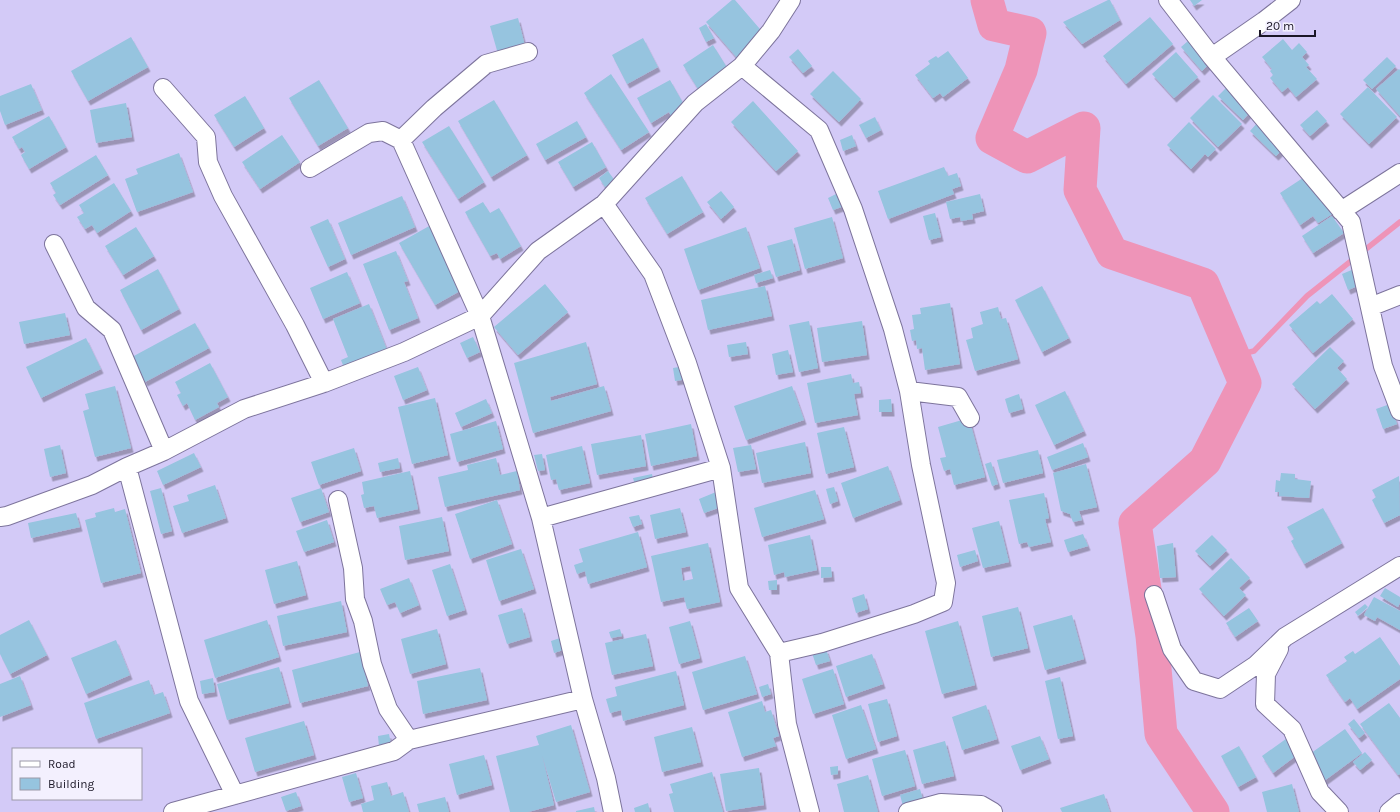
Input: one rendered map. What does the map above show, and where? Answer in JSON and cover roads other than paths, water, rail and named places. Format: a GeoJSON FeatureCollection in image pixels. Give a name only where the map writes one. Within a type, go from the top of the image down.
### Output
{"type":"FeatureCollection","features":[{"type":"Feature","properties":{"kind":"street"},"geometry":{"type":"LineString","coordinates":[[0,517],[7,516],[92,485],[127,467],[164,451],[244,409],[324,383],[404,352],[480,316],[538,251],[604,204],[695,103],[742,66],[771,31],[790,0]]}},
{"type":"Feature","properties":{"kind":"street"},"geometry":{"type":"LineString","coordinates":[[1168,0],[1212,57],[1351,222],[1383,366],[1400,411]]}},
{"type":"Feature","properties":{"kind":"street"},"geometry":{"type":"LineString","coordinates":[[1212,57],[1264,21],[1291,0]]}},
{"type":"Feature","properties":{"kind":"street"},"geometry":{"type":"LineString","coordinates":[[401,140],[434,108],[486,64],[528,52]]}},
{"type":"Feature","properties":{"kind":"street"},"geometry":{"type":"LineString","coordinates":[[742,66],[819,130],[853,209],[893,329],[909,391],[921,465],[946,583],[944,602],[914,614],[822,644],[779,653]]}},
{"type":"Feature","properties":{"kind":"street"},"geometry":{"type":"LineString","coordinates":[[163,88],[206,137],[208,162],[223,196],[324,383]]}},
{"type":"Feature","properties":{"kind":"street"},"geometry":{"type":"LineString","coordinates":[[310,168],[369,133],[383,131],[401,140],[480,316],[541,518],[583,699],[606,778],[614,812]]}},
{"type":"Feature","properties":{"kind":"street"},"geometry":{"type":"LineString","coordinates":[[1341,211],[1400,173]]}},
{"type":"Feature","properties":{"kind":"street"},"geometry":{"type":"LineString","coordinates":[[604,204],[653,274],[687,363],[720,468],[739,588],[779,653],[787,724],[810,812]]}},
{"type":"Feature","properties":{"kind":"street"},"geometry":{"type":"LineString","coordinates":[[54,244],[86,308],[112,330],[164,451]]}},
{"type":"Feature","properties":{"kind":"street"},"geometry":{"type":"LineString","coordinates":[[1370,307],[1400,295]]}},
{"type":"Feature","properties":{"kind":"street"},"geometry":{"type":"LineString","coordinates":[[909,391],[958,397],[970,418]]}},
{"type":"Feature","properties":{"kind":"street"},"geometry":{"type":"LineString","coordinates":[[127,467],[189,701],[235,795]]}},
{"type":"Feature","properties":{"kind":"street"},"geometry":{"type":"LineString","coordinates":[[541,518],[720,468]]}},
{"type":"Feature","properties":{"kind":"street"},"geometry":{"type":"LineString","coordinates":[[338,500],[353,568],[355,599],[362,621],[372,664],[388,709],[409,740]]}},
{"type":"Feature","properties":{"kind":"street"},"geometry":{"type":"LineString","coordinates":[[1154,595],[1172,650],[1194,681],[1220,688],[1256,665],[1285,637],[1400,566]]}},
{"type":"Feature","properties":{"kind":"street"},"geometry":{"type":"LineString","coordinates":[[1285,637],[1266,674],[1265,704],[1292,729],[1320,792],[1339,812]]}},
{"type":"Feature","properties":{"kind":"street"},"geometry":{"type":"LineString","coordinates":[[174,812],[394,751],[409,740],[583,699]]}},
{"type":"Feature","properties":{"kind":"street"},"geometry":{"type":"LineString","coordinates":[[908,812],[941,803],[981,805],[993,812]]}},
{"type":"Feature","properties":{"kind":"street"},"geometry":{"type":"LineString","coordinates":[[1389,812],[1400,803]]}},
{"type":"Feature","properties":{"kind":"waterway"},"geometry":{"type":"LineString","coordinates":[[987,0],[994,25],[1030,33],[1021,70],[992,138],[1027,157],[1084,128],[1080,190],[1112,253],[1203,284],[1245,383],[1205,461],[1135,523],[1152,636],[1161,734],[1213,812]]}},
{"type":"Feature","properties":{"kind":"waterway"},"geometry":{"type":"LineString","coordinates":[[1233,356],[1254,351],[1307,296],[1400,222]]}}]}
